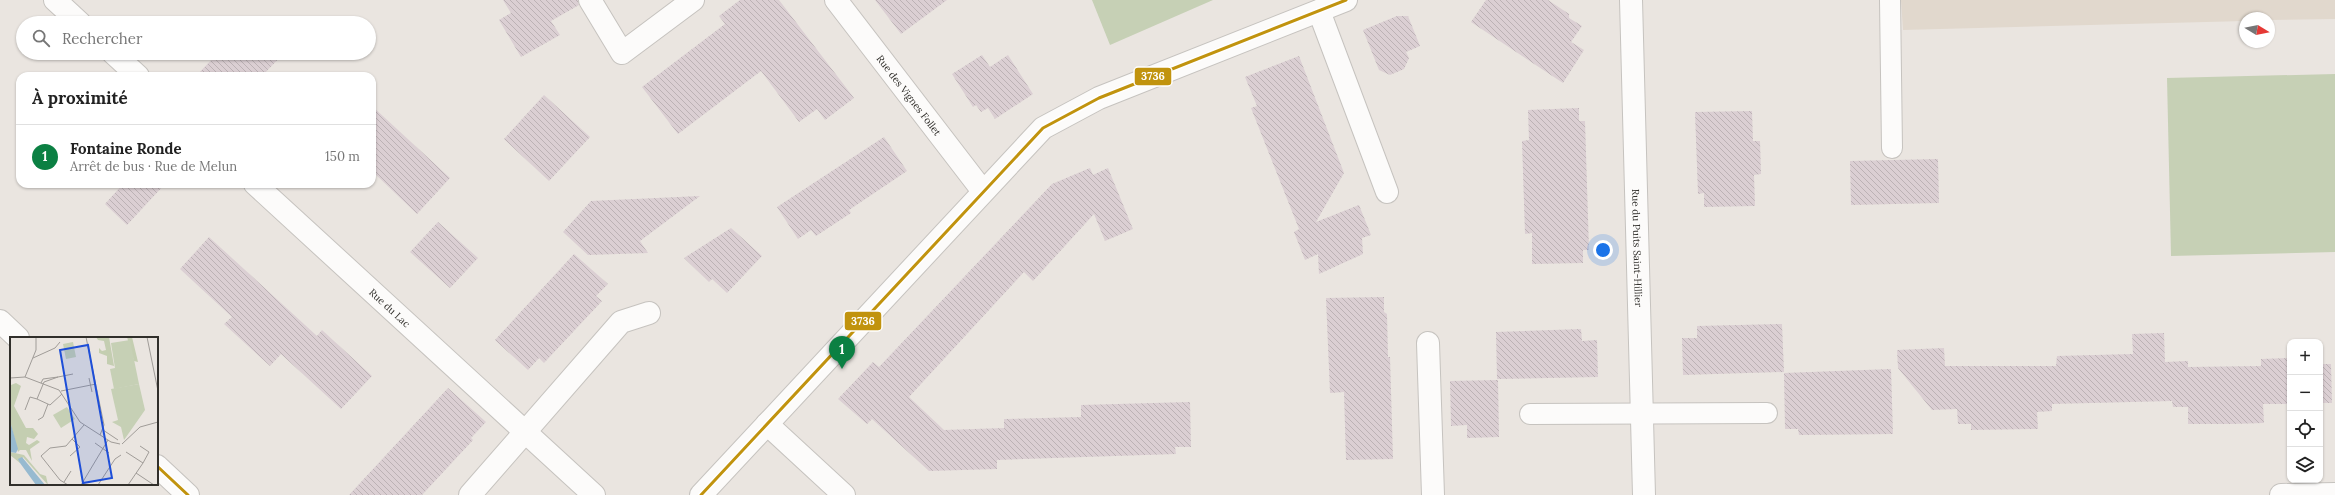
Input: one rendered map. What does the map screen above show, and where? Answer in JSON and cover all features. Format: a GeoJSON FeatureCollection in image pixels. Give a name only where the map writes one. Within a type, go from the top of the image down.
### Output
{"type":"FeatureCollection","features":[{"type":"Feature","properties":{"kind":"street"},"geometry":{"type":"LineString","coordinates":[[55,0],[72,16]]}},
{"type":"Feature","properties":{"kind":"street"},"geometry":{"type":"LineString","coordinates":[[590,0],[622,53],[693,0]]}},
{"type":"Feature","properties":{"kind":"street","name":"Rue des Vignes Follet"},"geometry":{"type":"LineString","coordinates":[[836,0],[982,190]]}},
{"type":"Feature","properties":{"kind":"street"},"geometry":{"type":"LineString","coordinates":[[701,495],[982,190],[1043,128],[1099,98],[1346,0]]}},
{"type":"Feature","properties":{"kind":"street","name":"Rue du Puits Saint-Hillier"},"geometry":{"type":"LineString","coordinates":[[1630,0],[1644,495]]}},
{"type":"Feature","properties":{"kind":"street"},"geometry":{"type":"LineString","coordinates":[[1319,11],[1387,192]]}},
{"type":"Feature","properties":{"kind":"street"},"geometry":{"type":"LineString","coordinates":[[121,60],[134,72]]}},
{"type":"Feature","properties":{"kind":"street","name":"Rue du Lac"},"geometry":{"type":"LineString","coordinates":[[259,188],[594,495]]}},
{"type":"Feature","properties":{"kind":"street"},"geometry":{"type":"LineString","coordinates":[[470,495],[621,322],[649,313]]}},
{"type":"Feature","properties":{"kind":"street"},"geometry":{"type":"LineString","coordinates":[[0,321],[17,337]]}},
{"type":"Feature","properties":{"kind":"street"},"geometry":{"type":"LineString","coordinates":[[1428,343],[1433,495]]}},
{"type":"Feature","properties":{"kind":"street"},"geometry":{"type":"LineString","coordinates":[[767,424],[844,495]]}},
{"type":"Feature","properties":{"kind":"street"},"geometry":{"type":"LineString","coordinates":[[158,467],[188,495]]}},
{"type":"Feature","properties":{"kind":"street"},"geometry":{"type":"LineString","coordinates":[[2281,495],[2335,494]]}},
{"type":"Feature","properties":{"kind":"lane"},"geometry":{"type":"LineString","coordinates":[[1890,0],[1892,148]]}},
{"type":"Feature","properties":{"kind":"lane"},"geometry":{"type":"LineString","coordinates":[[1530,414],[1641,412],[1767,413]]}},
{"type":"Feature","properties":{"kind":"shaded area"},"geometry":{"type":"Polygon","coordinates":[[[1901,0],[2335,0],[2335,19],[2275,20],[2275,12],[2239,12],[2239,21],[1903,30],[1901,0]]]}},
{"type":"Feature","properties":{"kind":"green space"},"geometry":{"type":"Polygon","coordinates":[[[1092,0],[1213,0],[1110,45],[1092,0]]]}},
{"type":"Feature","properties":{"kind":"green space"},"geometry":{"type":"Polygon","coordinates":[[[2335,74],[2335,252],[2171,256],[2167,78],[2335,74]]]}},
{"type":"Feature","properties":{"kind":"building"},"geometry":{"type":"Polygon","coordinates":[[[503,0],[578,0],[579,5],[551,21],[560,35],[521,57],[499,20],[511,13],[503,0]]]}},
{"type":"Feature","properties":{"kind":"building"},"geometry":{"type":"Polygon","coordinates":[[[740,0],[779,0],[854,98],[825,120],[817,109],[799,122],[761,71],[678,134],[642,87],[725,24],[719,16],[740,0]]]}},
{"type":"Feature","properties":{"kind":"building"},"geometry":{"type":"Polygon","coordinates":[[[875,0],[947,0],[901,34],[875,0]]]}},
{"type":"Feature","properties":{"kind":"building"},"geometry":{"type":"Polygon","coordinates":[[[1486,0],[1548,0],[1569,14],[1569,18],[1582,26],[1571,42],[1584,50],[1563,83],[1471,22],[1486,0]]]}},
{"type":"Feature","properties":{"kind":"building"},"geometry":{"type":"Polygon","coordinates":[[[1397,16],[1408,16],[1420,46],[1406,52],[1409,58],[1404,69],[1390,75],[1379,70],[1363,30],[1397,16]]]}},
{"type":"Feature","properties":{"kind":"building"},"geometry":{"type":"Polygon","coordinates":[[[982,55],[990,67],[1008,55],[1033,94],[995,119],[988,108],[981,112],[976,105],[973,107],[952,74],[982,55]]]}},
{"type":"Feature","properties":{"kind":"building"},"geometry":{"type":"Polygon","coordinates":[[[1299,56],[1344,173],[1316,222],[1359,205],[1371,235],[1362,238],[1363,254],[1319,274],[1318,254],[1305,260],[1294,232],[1299,229],[1251,108],[1257,106],[1245,77],[1299,56]]]}},
{"type":"Feature","properties":{"kind":"building"},"geometry":{"type":"Polygon","coordinates":[[[211,60],[277,60],[266,72],[200,72],[211,60]]]}},
{"type":"Feature","properties":{"kind":"building"},"geometry":{"type":"Polygon","coordinates":[[[544,95],[590,137],[549,181],[504,139],[544,95]]]}},
{"type":"Feature","properties":{"kind":"building"},"geometry":{"type":"Polygon","coordinates":[[[1579,108],[1579,121],[1585,121],[1589,250],[1583,250],[1583,263],[1532,264],[1532,233],[1525,234],[1522,141],[1529,140],[1528,110],[1579,108]]]}},
{"type":"Feature","properties":{"kind":"building"},"geometry":{"type":"Polygon","coordinates":[[[376,110],[450,178],[417,214],[376,175],[376,110]]]}},
{"type":"Feature","properties":{"kind":"building"},"geometry":{"type":"Polygon","coordinates":[[[1752,111],[1753,141],[1760,141],[1761,174],[1754,175],[1755,206],[1704,207],[1704,193],[1698,194],[1695,112],[1752,111]]]}},
{"type":"Feature","properties":{"kind":"building"},"geometry":{"type":"Polygon","coordinates":[[[884,137],[907,171],[849,210],[851,213],[816,236],[811,230],[798,239],[777,207],[884,137]]]}},
{"type":"Feature","properties":{"kind":"building"},"geometry":{"type":"Polygon","coordinates":[[[1938,159],[1939,203],[1851,205],[1850,161],[1938,159]]]}},
{"type":"Feature","properties":{"kind":"building"},"geometry":{"type":"Polygon","coordinates":[[[1090,168],[1093,175],[1108,168],[1133,229],[1105,241],[1094,214],[1033,281],[1024,272],[909,397],[944,430],[1004,428],[1004,419],[1081,417],[1081,405],[1190,402],[1191,447],[1175,447],[1176,454],[997,460],[997,469],[929,471],[872,419],[867,424],[838,399],[873,362],[879,367],[1052,184],[1090,168]]]}},
{"type":"Feature","properties":{"kind":"building"},"geometry":{"type":"Polygon","coordinates":[[[119,188],[161,188],[127,225],[105,204],[119,188]]]}},
{"type":"Feature","properties":{"kind":"building"},"geometry":{"type":"Polygon","coordinates":[[[700,196],[640,241],[648,253],[588,255],[563,232],[591,201],[700,196]]]}},
{"type":"Feature","properties":{"kind":"building"},"geometry":{"type":"Polygon","coordinates":[[[438,222],[478,258],[450,288],[410,252],[438,222]]]}},
{"type":"Feature","properties":{"kind":"building"},"geometry":{"type":"Polygon","coordinates":[[[731,228],[762,256],[727,293],[712,279],[709,282],[684,258],[731,228]]]}},
{"type":"Feature","properties":{"kind":"building"},"geometry":{"type":"Polygon","coordinates":[[[209,237],[317,336],[322,330],[372,376],[341,409],[281,354],[270,366],[224,324],[232,317],[180,269],[209,237]]]}},
{"type":"Feature","properties":{"kind":"building"},"geometry":{"type":"Polygon","coordinates":[[[574,254],[608,284],[596,296],[602,301],[544,363],[539,358],[528,370],[495,340],[574,254]]]}},
{"type":"Feature","properties":{"kind":"building"},"geometry":{"type":"Polygon","coordinates":[[[1384,297],[1384,312],[1387,314],[1388,357],[1390,357],[1393,459],[1346,460],[1344,392],[1330,393],[1326,298],[1384,297]]]}},
{"type":"Feature","properties":{"kind":"building"},"geometry":{"type":"Polygon","coordinates":[[[1782,324],[1784,372],[1683,375],[1682,338],[1697,338],[1697,326],[1782,324]]]}},
{"type":"Feature","properties":{"kind":"building"},"geometry":{"type":"Polygon","coordinates":[[[1581,329],[1582,341],[1597,340],[1598,377],[1497,379],[1496,332],[1581,329]]]}},
{"type":"Feature","properties":{"kind":"building"},"geometry":{"type":"Polygon","coordinates":[[[2164,333],[2165,362],[2188,361],[2188,367],[2261,366],[2261,359],[2287,358],[2287,404],[2263,404],[2264,423],[2188,424],[2188,407],[2173,407],[2172,401],[2052,404],[2052,411],[2037,412],[2038,429],[1971,430],[1971,424],[1958,424],[1957,409],[1932,410],[1898,368],[1897,350],[1944,348],[1945,366],[2056,366],[2057,356],[2133,354],[2132,334],[2164,333]]]}},
{"type":"Feature","properties":{"kind":"building"},"geometry":{"type":"Polygon","coordinates":[[[2323,364],[2331,364],[2332,403],[2323,403],[2323,364]]]}},
{"type":"Feature","properties":{"kind":"building"},"geometry":{"type":"Polygon","coordinates":[[[1891,369],[1893,434],[1799,435],[1798,429],[1785,429],[1784,373],[1891,369]]]}},
{"type":"Feature","properties":{"kind":"building"},"geometry":{"type":"Polygon","coordinates":[[[1498,380],[1499,437],[1467,438],[1467,425],[1451,426],[1450,381],[1498,380]]]}},
{"type":"Feature","properties":{"kind":"building"},"geometry":{"type":"Polygon","coordinates":[[[448,388],[486,422],[471,438],[473,440],[422,495],[349,495],[448,388]]]}},
{"type":"Feature","properties":{"kind":"transit line","name":"3736"},"geometry":{"type":"LineString","coordinates":[[701,495],[1043,128],[1099,98],[1346,0]]}},
{"type":"Feature","properties":{"kind":"transit line","name":"3736"},"geometry":{"type":"LineString","coordinates":[[158,467],[188,495]]}},
{"type":"Feature","properties":{"kind":"place","name":"Fontaine Ronde"},"geometry":{"type":"Point","coordinates":[842,369]}}]}
